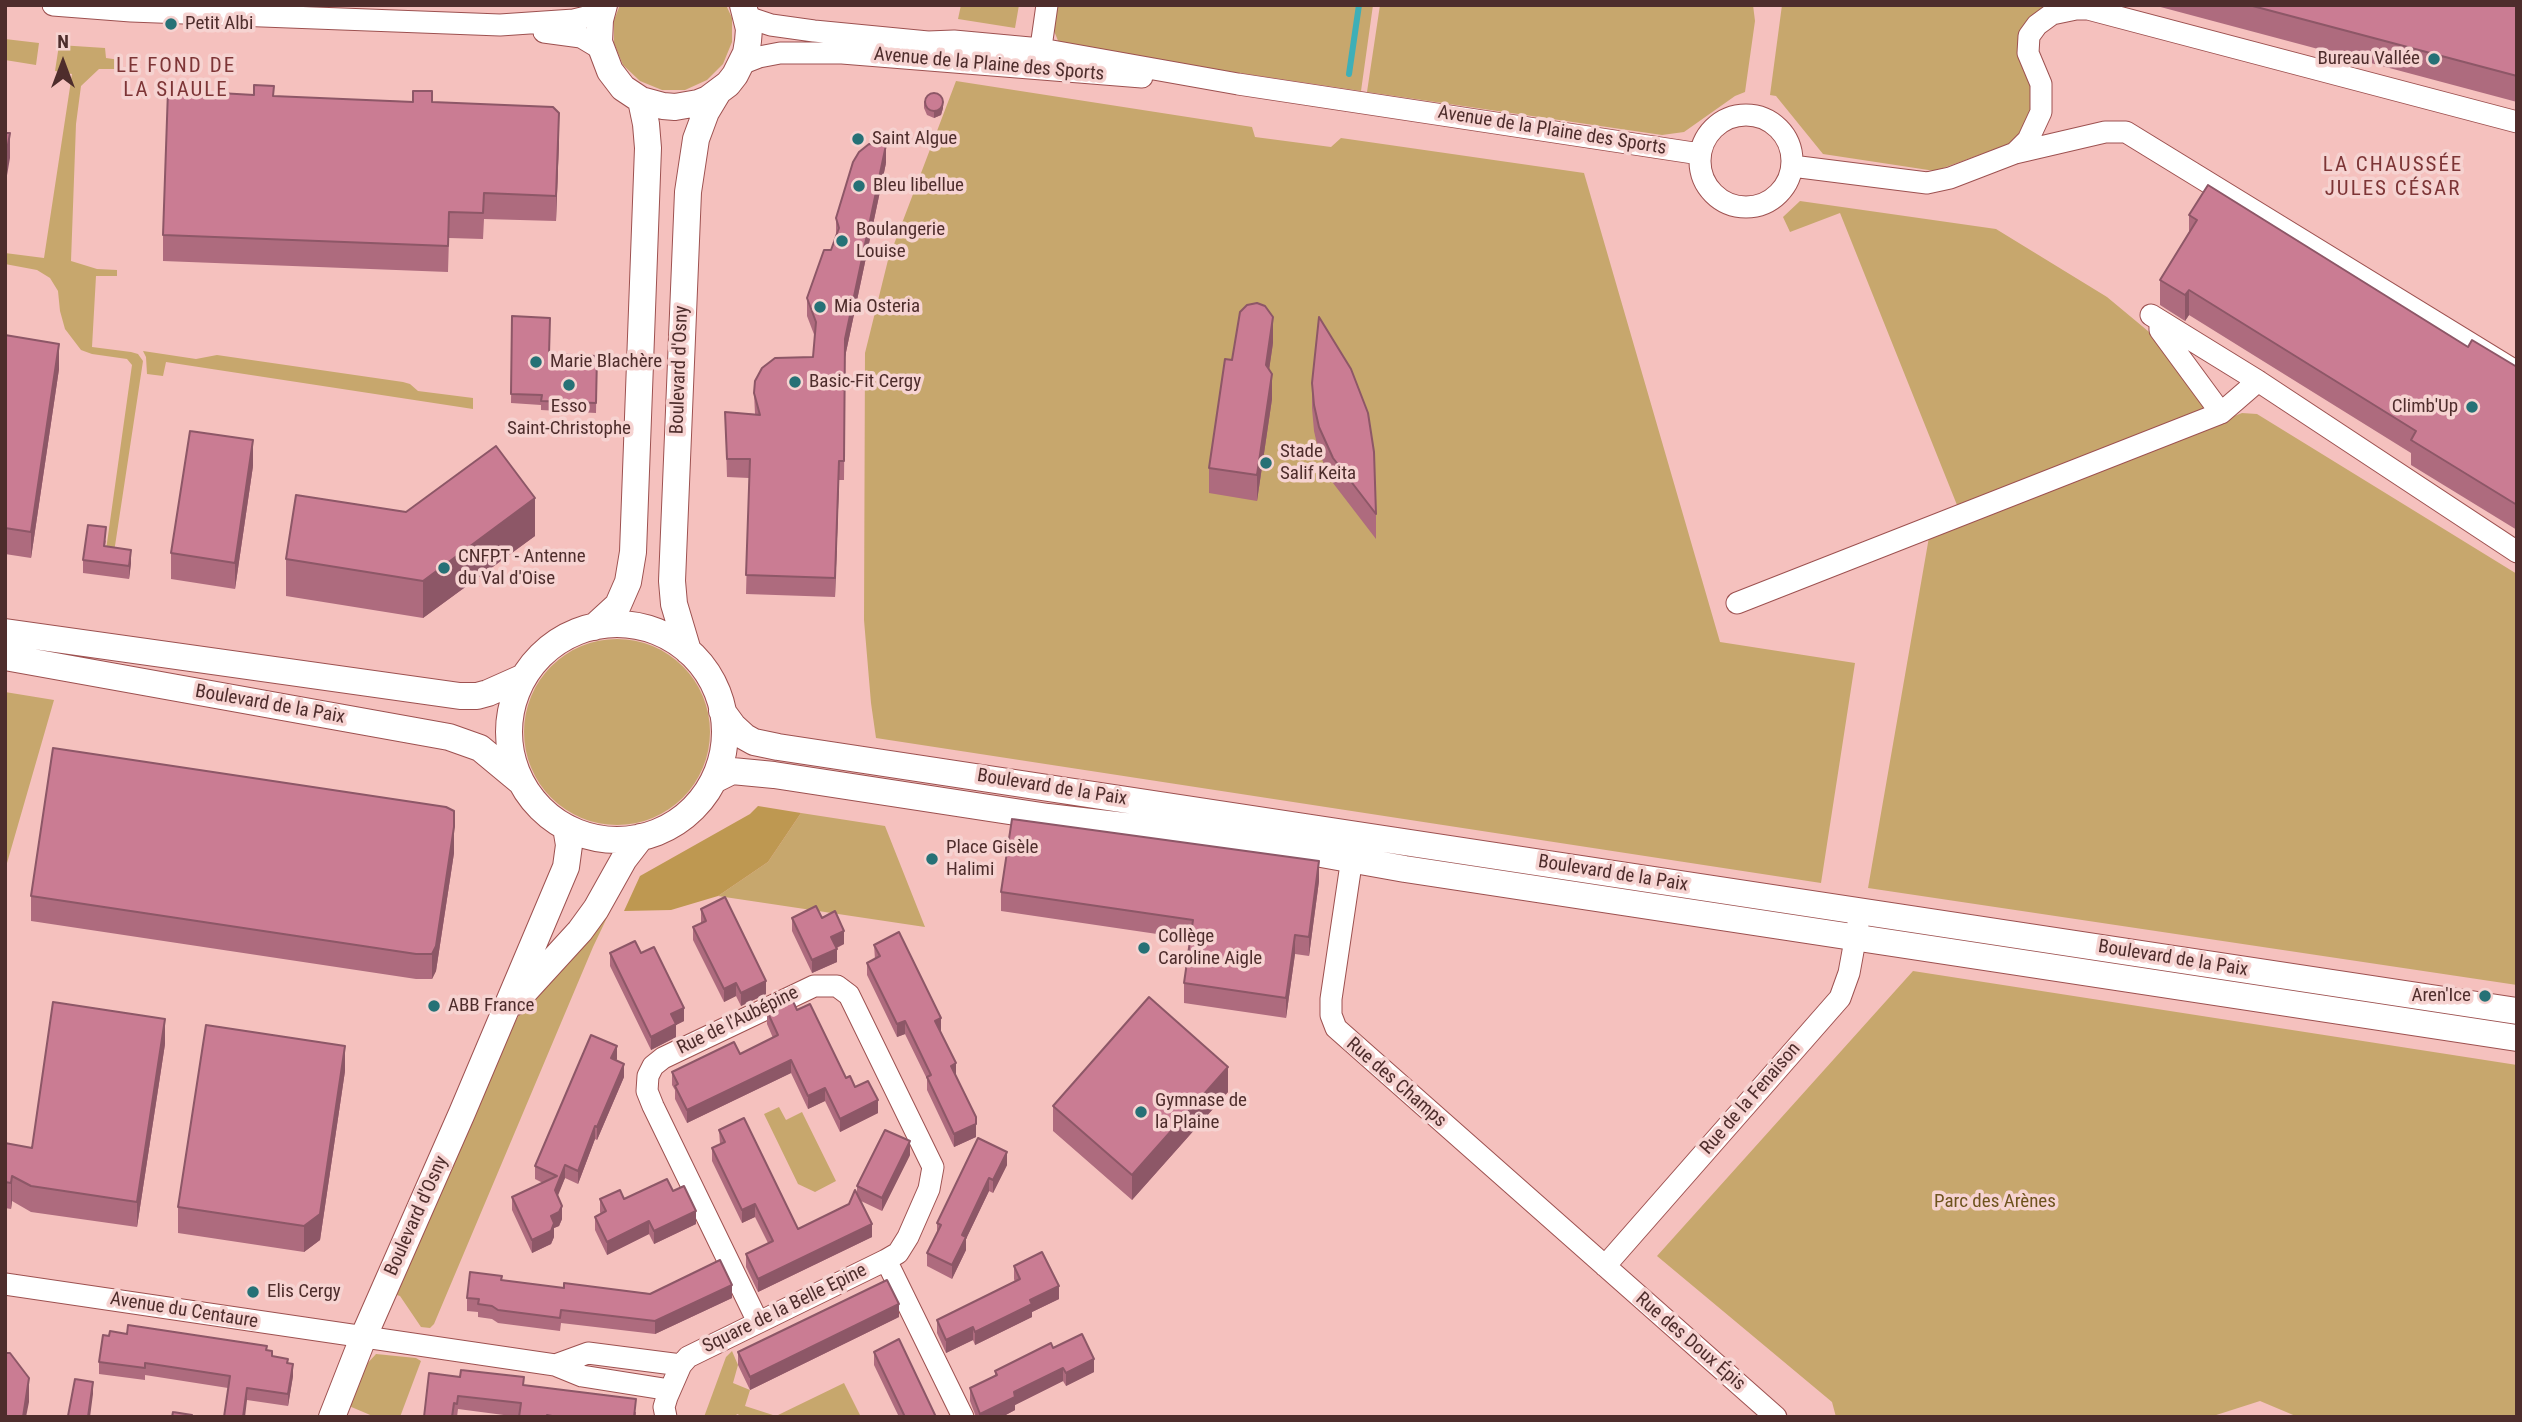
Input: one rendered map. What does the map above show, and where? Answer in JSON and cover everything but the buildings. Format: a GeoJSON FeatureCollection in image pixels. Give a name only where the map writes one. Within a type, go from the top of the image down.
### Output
{"type":"FeatureCollection","features":[{"type":"Feature","properties":{"kind":"main road"},"geometry":{"type":"LineString","coordinates":[[604,7],[598,31],[605,62],[616,80],[641,100],[663,106],[698,103],[718,92],[735,75],[748,41],[745,11]]}},
{"type":"Feature","properties":{"kind":"main road","name":"Boulevard d'Osny"},"geometry":{"type":"LineString","coordinates":[[688,652],[678,621],[672,587],[688,192],[696,139],[706,112],[718,92]]}},
{"type":"Feature","properties":{"kind":"main road","name":"Boulevard d'Osny"},"geometry":{"type":"LineString","coordinates":[[594,627],[618,605],[628,582],[632,552],[648,148],[641,100]]}},
{"type":"Feature","properties":{"kind":"main road"},"geometry":{"type":"LineString","coordinates":[[622,625],[651,630],[688,652],[708,674],[722,710],[724,742],[714,780],[689,812],[666,827],[641,837],[603,839],[566,827],[541,808],[522,783],[513,761],[509,727],[513,705],[524,677],[536,661],[568,636],[594,627],[622,625]]}},
{"type":"Feature","properties":{"kind":"main road","name":"Boulevard de la Paix"},"geometry":{"type":"LineString","coordinates":[[5,632],[460,696],[488,693],[524,677]]}},
{"type":"Feature","properties":{"kind":"main road","name":"Boulevard de la Paix"},"geometry":{"type":"LineString","coordinates":[[5,657],[449,737],[480,748],[522,783]]}},
{"type":"Feature","properties":{"kind":"main road","name":"Boulevard de la Paix"},"geometry":{"type":"LineString","coordinates":[[722,710],[733,726],[746,737],[754,742],[778,747],[1856,938],[1918,945],[2517,1038]]}},
{"type":"Feature","properties":{"kind":"main road","name":"Boulevard de la Paix"},"geometry":{"type":"LineString","coordinates":[[714,780],[732,771],[774,775],[1048,817],[1299,850],[1353,848],[1859,911],[2517,1011]]}},
{"type":"Feature","properties":{"kind":"main road","name":"Boulevard d'Osny"},"geometry":{"type":"LineString","coordinates":[[332,1417],[363,1338],[566,867],[569,845],[566,827]]}},
{"type":"Feature","properties":{"kind":"main road","name":"Boulevard d'Osny"},"geometry":{"type":"LineString","coordinates":[[503,1016],[580,932],[624,859],[641,837]]}},
{"type":"Feature","properties":{"kind":"street"},"geometry":{"type":"LineString","coordinates":[[53,5],[131,11],[500,26],[582,37],[601,49]]}},
{"type":"Feature","properties":{"kind":"street"},"geometry":{"type":"LineString","coordinates":[[1040,60],[1047,5]]}},
{"type":"Feature","properties":{"kind":"street"},"geometry":{"type":"LineString","coordinates":[[500,26],[586,17],[604,7]]}},
{"type":"Feature","properties":{"kind":"street"},"geometry":{"type":"LineString","coordinates":[[2015,153],[2028,140],[2040,111],[2041,84],[2028,53],[2029,36],[2037,25],[2052,14],[2076,9],[2088,9],[2517,122]]}},
{"type":"Feature","properties":{"kind":"street","name":"Avenue de la Plaine des Sports"},"geometry":{"type":"LineString","coordinates":[[745,11],[771,25],[928,42],[954,41],[1040,60]]}},
{"type":"Feature","properties":{"kind":"street","name":"Avenue de la Plaine des Sports"},"geometry":{"type":"LineString","coordinates":[[741,64],[772,54],[804,52],[1040,60],[1238,84],[1700,154]]}},
{"type":"Feature","properties":{"kind":"street"},"geometry":{"type":"LineString","coordinates":[[1750,115],[1764,119],[1786,138],[1791,151],[1792,166],[1778,194],[1769,201],[1744,207],[1722,200],[1705,184],[1700,170],[1700,154],[1704,140],[1723,120],[1750,115]]}},
{"type":"Feature","properties":{"kind":"street"},"geometry":{"type":"LineString","coordinates":[[1792,166],[1927,183],[1950,178],[2015,153],[2105,132],[2126,132],[2517,372]]}},
{"type":"Feature","properties":{"kind":"street"},"geometry":{"type":"LineString","coordinates":[[2221,413],[2160,330],[2155,318],[2258,381],[2517,552]]}},
{"type":"Feature","properties":{"kind":"street"},"geometry":{"type":"LineString","coordinates":[[1737,603],[2221,413],[2258,381]]}},
{"type":"Feature","properties":{"kind":"street","name":"Rue des Champs"},"geometry":{"type":"LineString","coordinates":[[1353,848],[1331,999],[1331,1015],[1336,1028],[1605,1266]]}},
{"type":"Feature","properties":{"kind":"street","name":"Rue de la Fenaison"},"geometry":{"type":"LineString","coordinates":[[1605,1266],[1840,998],[1847,982],[1859,911]]}},
{"type":"Feature","properties":{"kind":"street","name":"Rue de l'Aubépine"},"geometry":{"type":"LineString","coordinates":[[758,1322],[653,1106],[647,1091],[648,1076],[653,1066],[663,1058],[814,986],[837,986],[849,995],[933,1167],[929,1189],[908,1237],[898,1253],[886,1260]]}},
{"type":"Feature","properties":{"kind":"street","name":"Square de la Belle Epine"},"geometry":{"type":"LineString","coordinates":[[666,1417],[664,1408],[670,1390],[681,1365],[691,1355],[886,1260],[963,1417]]}},
{"type":"Feature","properties":{"kind":"street","name":"Rue des Doux Épis"},"geometry":{"type":"LineString","coordinates":[[1605,1266],[1776,1417]]}},
{"type":"Feature","properties":{"kind":"street","name":"Avenue du Centaure"},"geometry":{"type":"LineString","coordinates":[[5,1284],[363,1338]]}},
{"type":"Feature","properties":{"kind":"street","name":"Square de la Belle Epine"},"geometry":{"type":"LineString","coordinates":[[363,1338],[555,1365],[582,1376],[670,1390]]}},
{"type":"Feature","properties":{"kind":"street","name":"Square de la Belle Epine"},"geometry":{"type":"LineString","coordinates":[[555,1365],[587,1353],[681,1365]]}},
{"type":"Feature","properties":{"kind":"green space"},"geometry":{"type":"Polygon","coordinates":[[[620,5],[726,5],[732,18],[732,42],[723,64],[707,80],[685,90],[662,90],[640,81],[623,65],[614,43],[614,20],[620,5]]]}},
{"type":"Feature","properties":{"kind":"green space"},"geometry":{"type":"Polygon","coordinates":[[[961,5],[1019,5],[1015,28],[958,19],[961,5]]]}},
{"type":"Feature","properties":{"kind":"green space"},"geometry":{"type":"Polygon","coordinates":[[[1057,5],[1373,5],[1361,91],[1065,47],[1059,43],[1054,31],[1057,5]]]}},
{"type":"Feature","properties":{"kind":"green space"},"geometry":{"type":"Polygon","coordinates":[[[1380,5],[1753,5],[1755,21],[1745,92],[1735,96],[1684,132],[1662,135],[1367,92],[1380,5]]]}},
{"type":"Feature","properties":{"kind":"green space"},"geometry":{"type":"Polygon","coordinates":[[[1782,5],[2064,5],[2038,15],[2035,104],[2019,136],[2009,144],[1935,171],[1823,154],[1776,96],[1770,95],[1782,5]]]}},
{"type":"Feature","properties":{"kind":"green space"},"geometry":{"type":"Polygon","coordinates":[[[5,39],[39,43],[36,65],[5,60],[5,39]]]}},
{"type":"Feature","properties":{"kind":"green space"},"geometry":{"type":"Polygon","coordinates":[[[59,45],[105,48],[106,58],[120,60],[118,69],[99,69],[81,86],[76,124],[71,261],[97,269],[117,270],[117,276],[96,276],[92,347],[131,352],[138,354],[143,361],[113,559],[105,557],[132,365],[127,359],[81,350],[65,329],[58,291],[50,278],[37,270],[5,264],[5,253],[44,258],[72,74],[55,71],[59,45]]]}},
{"type":"Feature","properties":{"kind":"green space","name":"Stade Salif Keita"},"geometry":{"type":"Polygon","coordinates":[[[956,81],[1252,127],[1255,137],[1331,147],[1341,138],[1584,173],[1720,642],[1855,663],[1821,883],[876,738],[864,620],[865,353],[888,260],[956,81]]]}},
{"type":"Feature","properties":{"kind":"green space"},"geometry":{"type":"Polygon","coordinates":[[[1800,201],[1996,229],[2107,297],[2160,341],[2210,409],[1957,505],[1840,213],[1790,232],[1783,217],[1800,201]]]}},
{"type":"Feature","properties":{"kind":"green space"},"geometry":{"type":"Polygon","coordinates":[[[143,351],[196,359],[217,355],[403,382],[418,391],[473,398],[473,409],[166,362],[163,376],[147,374],[143,351]]]}},
{"type":"Feature","properties":{"kind":"green space"},"geometry":{"type":"Polygon","coordinates":[[[2242,413],[2257,414],[2517,574],[2517,985],[1868,888],[1929,537],[2242,413]]]}},
{"type":"Feature","properties":{"kind":"green space"},"geometry":{"type":"Polygon","coordinates":[[[617,639],[653,646],[683,666],[703,696],[710,732],[703,768],[683,798],[653,818],[617,825],[581,818],[551,798],[531,768],[524,732],[531,696],[551,666],[581,646],[617,639]]]}},
{"type":"Feature","properties":{"kind":"green space"},"geometry":{"type":"Polygon","coordinates":[[[5,692],[54,700],[5,870],[5,692]]]}},
{"type":"Feature","properties":{"kind":"green space"},"geometry":{"type":"Polygon","coordinates":[[[801,813],[885,826],[925,927],[718,896],[768,862],[801,813]]]}},
{"type":"Feature","properties":{"kind":"green space"},"geometry":{"type":"Polygon","coordinates":[[[609,904],[613,905],[434,1324],[430,1328],[421,1327],[400,1296],[394,1294],[510,1032],[522,1009],[609,904]]]}},
{"type":"Feature","properties":{"kind":"green space","name":"Parc des Arènes"},"geometry":{"type":"Polygon","coordinates":[[[1913,971],[2517,1065],[2517,1417],[2298,1417],[2260,1401],[2210,1417],[1836,1417],[1832,1402],[1657,1256],[1913,971]]]}},
{"type":"Feature","properties":{"kind":"green space"},"geometry":{"type":"Polygon","coordinates":[[[779,1107],[786,1120],[802,1112],[836,1181],[815,1192],[798,1184],[764,1114],[779,1107]]]}},
{"type":"Feature","properties":{"kind":"green space"},"geometry":{"type":"Polygon","coordinates":[[[732,1351],[738,1365],[733,1383],[750,1390],[745,1406],[776,1416],[844,1383],[861,1417],[744,1417],[737,1414],[735,1417],[704,1417],[726,1357],[732,1351]]]}},
{"type":"Feature","properties":{"kind":"green space"},"geometry":{"type":"Polygon","coordinates":[[[376,1354],[416,1358],[421,1361],[400,1417],[375,1417],[349,1406],[365,1366],[376,1354]]]}},
{"type":"Feature","properties":{"kind":"shaded area"},"geometry":{"type":"Polygon","coordinates":[[[758,806],[801,813],[768,862],[718,896],[671,910],[624,911],[640,876],[750,814],[758,806]]]}},
{"type":"Feature","properties":{"kind":"waterway"},"geometry":{"type":"LineString","coordinates":[[1349,74],[1359,5]]}},
{"type":"Feature","properties":{"kind":"place","name":"Petit Albi"},"geometry":{"type":"Point","coordinates":[171,24]}},
{"type":"Feature","properties":{"kind":"place","name":"Bureau Vallée"},"geometry":{"type":"Point","coordinates":[2434,59]}},
{"type":"Feature","properties":{"kind":"place","name":"Saint Algue"},"geometry":{"type":"Point","coordinates":[858,139]}},
{"type":"Feature","properties":{"kind":"place","name":"Bleu libellue"},"geometry":{"type":"Point","coordinates":[859,186]}},
{"type":"Feature","properties":{"kind":"place","name":"Boulangerie Louise"},"geometry":{"type":"Point","coordinates":[842,241]}},
{"type":"Feature","properties":{"kind":"place","name":"Mia Osteria"},"geometry":{"type":"Point","coordinates":[820,307]}},
{"type":"Feature","properties":{"kind":"place","name":"Marie Blachère"},"geometry":{"type":"Point","coordinates":[536,362]}},
{"type":"Feature","properties":{"kind":"place","name":"Basic-Fit Cergy"},"geometry":{"type":"Point","coordinates":[795,382]}},
{"type":"Feature","properties":{"kind":"place","name":"Esso Saint-Christophe"},"geometry":{"type":"Point","coordinates":[569,385]}},
{"type":"Feature","properties":{"kind":"place","name":"Climb'Up"},"geometry":{"type":"Point","coordinates":[2472,407]}},
{"type":"Feature","properties":{"kind":"place","name":"Stade Salif Keita"},"geometry":{"type":"Point","coordinates":[1266,463]}},
{"type":"Feature","properties":{"kind":"place","name":"CNFPT - Antenne du Val d'Oise"},"geometry":{"type":"Point","coordinates":[444,568]}},
{"type":"Feature","properties":{"kind":"place","name":"Place Gisèle Halimi"},"geometry":{"type":"Point","coordinates":[932,859]}},
{"type":"Feature","properties":{"kind":"place","name":"Collège Caroline Aigle"},"geometry":{"type":"Point","coordinates":[1144,948]}},
{"type":"Feature","properties":{"kind":"place","name":"Aren'Ice"},"geometry":{"type":"Point","coordinates":[2485,996]}},
{"type":"Feature","properties":{"kind":"place","name":"ABB France"},"geometry":{"type":"Point","coordinates":[434,1006]}},
{"type":"Feature","properties":{"kind":"place","name":"Gymnase de la Plaine"},"geometry":{"type":"Point","coordinates":[1141,1112]}},
{"type":"Feature","properties":{"kind":"place","name":"Elis Cergy"},"geometry":{"type":"Point","coordinates":[253,1292]}},
{"type":"Feature","properties":{"kind":"district","name":"LE FOND DE LA SIAULE"},"geometry":{"type":"Point","coordinates":[176,79]}},
{"type":"Feature","properties":{"kind":"district","name":"LA CHAUSSÉE JULES CÉSAR"},"geometry":{"type":"Point","coordinates":[2393,178]}}]}
